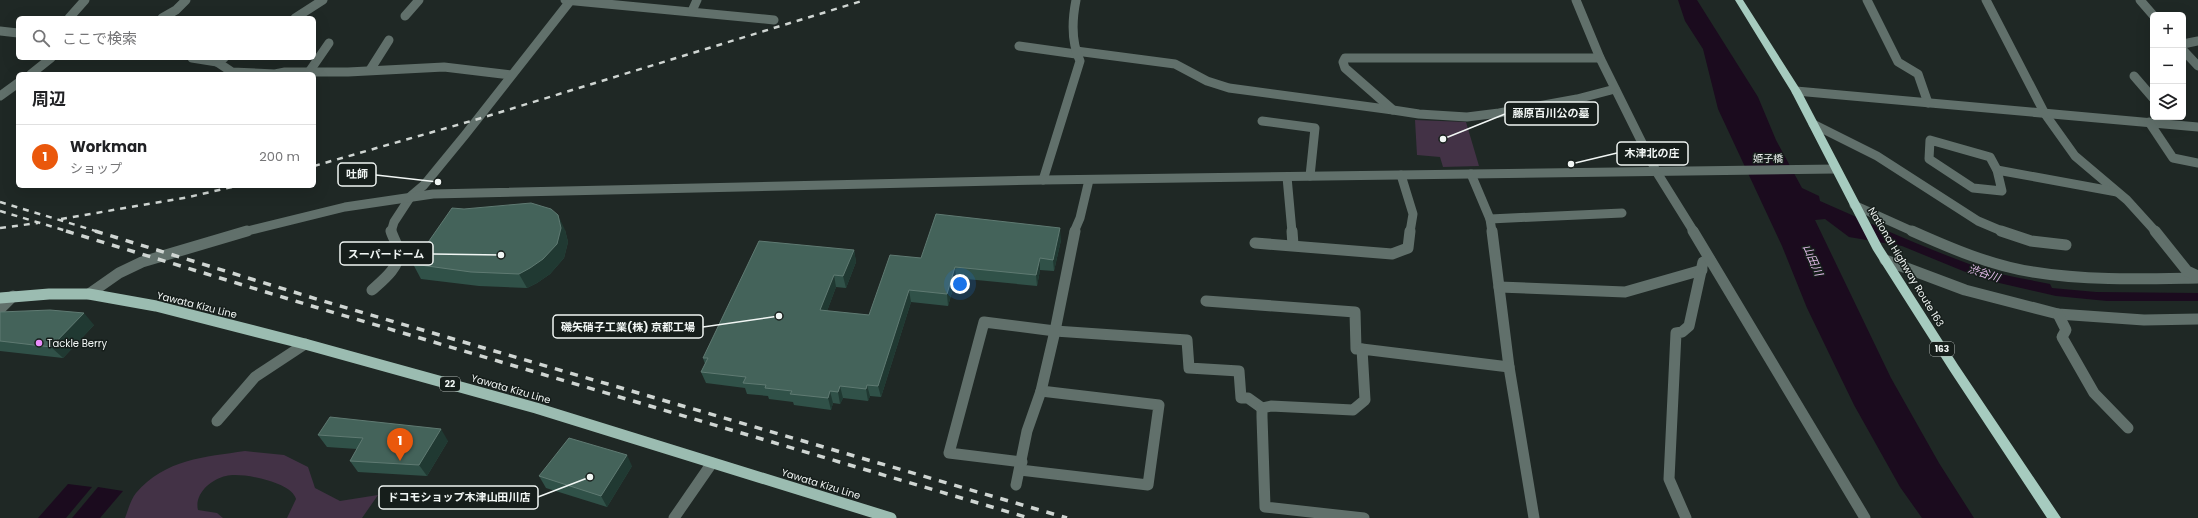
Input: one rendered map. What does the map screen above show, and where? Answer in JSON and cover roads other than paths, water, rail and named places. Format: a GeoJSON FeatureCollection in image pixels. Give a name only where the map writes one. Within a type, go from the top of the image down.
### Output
{"type":"FeatureCollection","features":[{"type":"Feature","properties":{"kind":"highway","name":"National Highway Route 163"},"geometry":{"type":"LineString","coordinates":[[1739,0],[1796,91],[1854,206],[1877,247],[2008,450],[2054,518]]}},
{"type":"Feature","properties":{"kind":"main road","name":"Yawata Kizu Line"},"geometry":{"type":"LineString","coordinates":[[0,298],[13,296],[88,294],[156,306],[305,344],[536,408],[712,462],[871,515],[891,518]]}},
{"type":"Feature","properties":{"kind":"street"},"geometry":{"type":"LineString","coordinates":[[71,16],[85,0]]}},
{"type":"Feature","properties":{"kind":"street"},"geometry":{"type":"LineString","coordinates":[[166,16],[176,10],[186,0]]}},
{"type":"Feature","properties":{"kind":"street"},"geometry":{"type":"LineString","coordinates":[[298,16],[323,0]]}},
{"type":"Feature","properties":{"kind":"street"},"geometry":{"type":"LineString","coordinates":[[405,16],[419,0]]}},
{"type":"Feature","properties":{"kind":"street"},"geometry":{"type":"LineString","coordinates":[[372,290],[392,269],[398,258],[399,251],[391,232],[394,222],[411,196],[424,185],[460,141],[568,0],[774,20]]}},
{"type":"Feature","properties":{"kind":"street"},"geometry":{"type":"LineString","coordinates":[[692,11],[697,0]]}},
{"type":"Feature","properties":{"kind":"street"},"geometry":{"type":"LineString","coordinates":[[1043,180],[1080,61],[1076,52],[1073,23],[1076,0]]}},
{"type":"Feature","properties":{"kind":"street"},"geometry":{"type":"LineString","coordinates":[[1576,0],[1600,58],[1656,171],[1738,304],[1864,518]]}},
{"type":"Feature","properties":{"kind":"street"},"geometry":{"type":"LineString","coordinates":[[1867,0],[1898,62],[1918,74],[1928,103]]}},
{"type":"Feature","properties":{"kind":"street"},"geometry":{"type":"LineString","coordinates":[[1986,0],[2046,114],[2075,156],[2118,192],[2150,225],[2187,271],[2198,277]]}},
{"type":"Feature","properties":{"kind":"street"},"geometry":{"type":"LineString","coordinates":[[2140,0],[2150,12]]}},
{"type":"Feature","properties":{"kind":"street"},"geometry":{"type":"LineString","coordinates":[[0,31],[16,33]]}},
{"type":"Feature","properties":{"kind":"street"},"geometry":{"type":"LineString","coordinates":[[370,70],[389,40]]}},
{"type":"Feature","properties":{"kind":"street"},"geometry":{"type":"LineString","coordinates":[[2186,43],[2198,41]]}},
{"type":"Feature","properties":{"kind":"street"},"geometry":{"type":"LineString","coordinates":[[309,72],[329,43]]}},
{"type":"Feature","properties":{"kind":"street"},"geometry":{"type":"LineString","coordinates":[[1019,46],[1174,64],[1206,81],[1229,88],[1419,114],[1467,117],[1523,110],[1615,89]]}},
{"type":"Feature","properties":{"kind":"street"},"geometry":{"type":"LineString","coordinates":[[2186,53],[2198,66]]}},
{"type":"Feature","properties":{"kind":"street"},"geometry":{"type":"LineString","coordinates":[[1393,110],[1345,68],[1343,62],[1345,58],[1600,58]]}},
{"type":"Feature","properties":{"kind":"street"},"geometry":{"type":"LineString","coordinates":[[33,72],[48,60]]}},
{"type":"Feature","properties":{"kind":"street"},"geometry":{"type":"LineString","coordinates":[[220,60],[230,72]]}},
{"type":"Feature","properties":{"kind":"street"},"geometry":{"type":"LineString","coordinates":[[309,72],[444,67],[511,75]]}},
{"type":"Feature","properties":{"kind":"street"},"geometry":{"type":"LineString","coordinates":[[2134,76],[2150,95]]}},
{"type":"Feature","properties":{"kind":"street"},"geometry":{"type":"LineString","coordinates":[[0,96],[16,84]]}},
{"type":"Feature","properties":{"kind":"street"},"geometry":{"type":"LineString","coordinates":[[1796,91],[2198,127]]}},
{"type":"Feature","properties":{"kind":"street"},"geometry":{"type":"LineString","coordinates":[[2171,120],[2175,125]]}},
{"type":"Feature","properties":{"kind":"street"},"geometry":{"type":"LineString","coordinates":[[1262,121],[1315,128],[1310,176]]}},
{"type":"Feature","properties":{"kind":"street"},"geometry":{"type":"LineString","coordinates":[[2149,122],[2173,158],[2198,163]]}},
{"type":"Feature","properties":{"kind":"street"},"geometry":{"type":"LineString","coordinates":[[1813,124],[1846,137],[1872,151],[1978,221],[1994,229],[2038,243],[2066,245]]}},
{"type":"Feature","properties":{"kind":"street"},"geometry":{"type":"LineString","coordinates":[[1930,140],[1990,157],[1997,170],[2002,190],[1973,188],[1929,159],[1930,140]]}},
{"type":"Feature","properties":{"kind":"street","name":"姫子橋"},"geometry":{"type":"LineString","coordinates":[[88,294],[124,270],[144,261],[304,216],[411,196],[547,191],[1043,180],[1728,169],[1836,169]]}},
{"type":"Feature","properties":{"kind":"street"},"geometry":{"type":"LineString","coordinates":[[1997,170],[2044,176],[2089,188],[2118,192]]}},
{"type":"Feature","properties":{"kind":"street"},"geometry":{"type":"LineString","coordinates":[[1471,174],[1490,219],[1509,368],[1534,518]]}},
{"type":"Feature","properties":{"kind":"street"},"geometry":{"type":"LineString","coordinates":[[1255,243],[1392,254],[1408,248],[1413,214],[1401,175]]}},
{"type":"Feature","properties":{"kind":"street"},"geometry":{"type":"LineString","coordinates":[[1287,177],[1293,245]]}},
{"type":"Feature","properties":{"kind":"street"},"geometry":{"type":"LineString","coordinates":[[1016,485],[1027,431],[1041,391],[1055,331],[1073,235],[1080,218],[1089,180]]}},
{"type":"Feature","properties":{"kind":"street"},"geometry":{"type":"LineString","coordinates":[[1854,206],[1936,242],[1984,260],[2032,272],[2095,279],[2198,277]]}},
{"type":"Feature","properties":{"kind":"street"},"geometry":{"type":"LineString","coordinates":[[1490,219],[1622,213]]}},
{"type":"Feature","properties":{"kind":"street"},"geometry":{"type":"LineString","coordinates":[[1686,518],[1669,479],[1676,333],[1682,332],[1689,326],[1703,262],[1710,260]]}},
{"type":"Feature","properties":{"kind":"street"},"geometry":{"type":"LineString","coordinates":[[1885,260],[1966,290],[2058,314],[2144,320],[2198,319]]}},
{"type":"Feature","properties":{"kind":"street"},"geometry":{"type":"LineString","coordinates":[[1499,287],[1625,292],[1702,270]]}},
{"type":"Feature","properties":{"kind":"street"},"geometry":{"type":"LineString","coordinates":[[0,309],[13,296]]}},
{"type":"Feature","properties":{"kind":"street"},"geometry":{"type":"LineString","coordinates":[[1206,301],[1355,312],[1356,349],[1509,368]]}},
{"type":"Feature","properties":{"kind":"street"},"geometry":{"type":"LineString","coordinates":[[2058,314],[2066,330],[2062,337],[2094,393],[2128,428]]}},
{"type":"Feature","properties":{"kind":"street"},"geometry":{"type":"LineString","coordinates":[[1041,391],[1159,405],[1148,485],[1021,466],[949,453],[984,322],[1055,331],[1187,340],[1189,368],[1239,371],[1241,398],[1248,398],[1262,408],[1272,406],[1352,410],[1360,406],[1365,400],[1362,349]]}},
{"type":"Feature","properties":{"kind":"street"},"geometry":{"type":"LineString","coordinates":[[217,421],[255,377],[305,344]]}},
{"type":"Feature","properties":{"kind":"street"},"geometry":{"type":"LineString","coordinates":[[1262,408],[1265,507],[1364,518]]}},
{"type":"Feature","properties":{"kind":"street"},"geometry":{"type":"LineString","coordinates":[[674,518],[712,462]]}},
{"type":"Feature","properties":{"kind":"water"},"geometry":{"type":"Polygon","coordinates":[[[1678,0],[1697,0],[1758,97],[1776,140],[1802,188],[1819,196],[1820,201],[1906,239],[1971,265],[1993,272],[2050,284],[2052,288],[2096,292],[2198,293],[2198,301],[2107,301],[2056,296],[1995,282],[1963,271],[1902,246],[1849,237],[1825,219],[1815,220],[1891,378],[1939,463],[1974,518],[1922,518],[1900,487],[1854,405],[1807,308],[1782,246],[1718,109],[1703,49],[1685,21],[1678,0]]]}},
{"type":"Feature","properties":{"kind":"water"},"geometry":{"type":"Polygon","coordinates":[[[68,484],[92,487],[66,518],[38,518],[68,484]]]}},
{"type":"Feature","properties":{"kind":"water"},"geometry":{"type":"Polygon","coordinates":[[[98,487],[123,491],[100,518],[72,518],[98,487]]]}},
{"type":"Feature","properties":{"kind":"railway"},"geometry":{"type":"LineString","coordinates":[[316,165],[478,119],[865,0]]}},
{"type":"Feature","properties":{"kind":"railway"},"geometry":{"type":"LineString","coordinates":[[61,219],[189,197],[227,188]]}},
{"type":"Feature","properties":{"kind":"railway"},"geometry":{"type":"LineString","coordinates":[[0,202],[99,232]]}},
{"type":"Feature","properties":{"kind":"railway"},"geometry":{"type":"LineString","coordinates":[[0,211],[70,232]]}},
{"type":"Feature","properties":{"kind":"railway"},"geometry":{"type":"LineString","coordinates":[[0,228],[38,223]]}},
{"type":"Feature","properties":{"kind":"railway"},"geometry":{"type":"LineString","coordinates":[[66,231],[315,307],[1029,518]]}},
{"type":"Feature","properties":{"kind":"railway"},"geometry":{"type":"LineString","coordinates":[[95,231],[323,301],[1067,518]]}},
{"type":"Feature","properties":{"kind":"place","name":"藤原百川公の墓"},"geometry":{"type":"Point","coordinates":[1443,139]}},
{"type":"Feature","properties":{"kind":"place","name":"木津北の庄"},"geometry":{"type":"Point","coordinates":[1571,164]}},
{"type":"Feature","properties":{"kind":"place","name":"吐師"},"geometry":{"type":"Point","coordinates":[438,182]}},
{"type":"Feature","properties":{"kind":"place","name":"スーパードーム"},"geometry":{"type":"Point","coordinates":[501,255]}},
{"type":"Feature","properties":{"kind":"place","name":"磯矢硝子工業(株) 京都工場"},"geometry":{"type":"Point","coordinates":[779,316]}},
{"type":"Feature","properties":{"kind":"place","name":"Tackle Berry"},"geometry":{"type":"Point","coordinates":[39,343]}},
{"type":"Feature","properties":{"kind":"place","name":"Workman"},"geometry":{"type":"Point","coordinates":[400,461]}},
{"type":"Feature","properties":{"kind":"place","name":"ドコモショップ木津山田川店"},"geometry":{"type":"Point","coordinates":[590,477]}},
{"type":"Feature","properties":{"kind":"water label","name":"山田川"},"geometry":{"type":"Point","coordinates":[1813,260]}},
{"type":"Feature","properties":{"kind":"water label","name":"渋谷川"},"geometry":{"type":"Point","coordinates":[1984,273]}}]}
